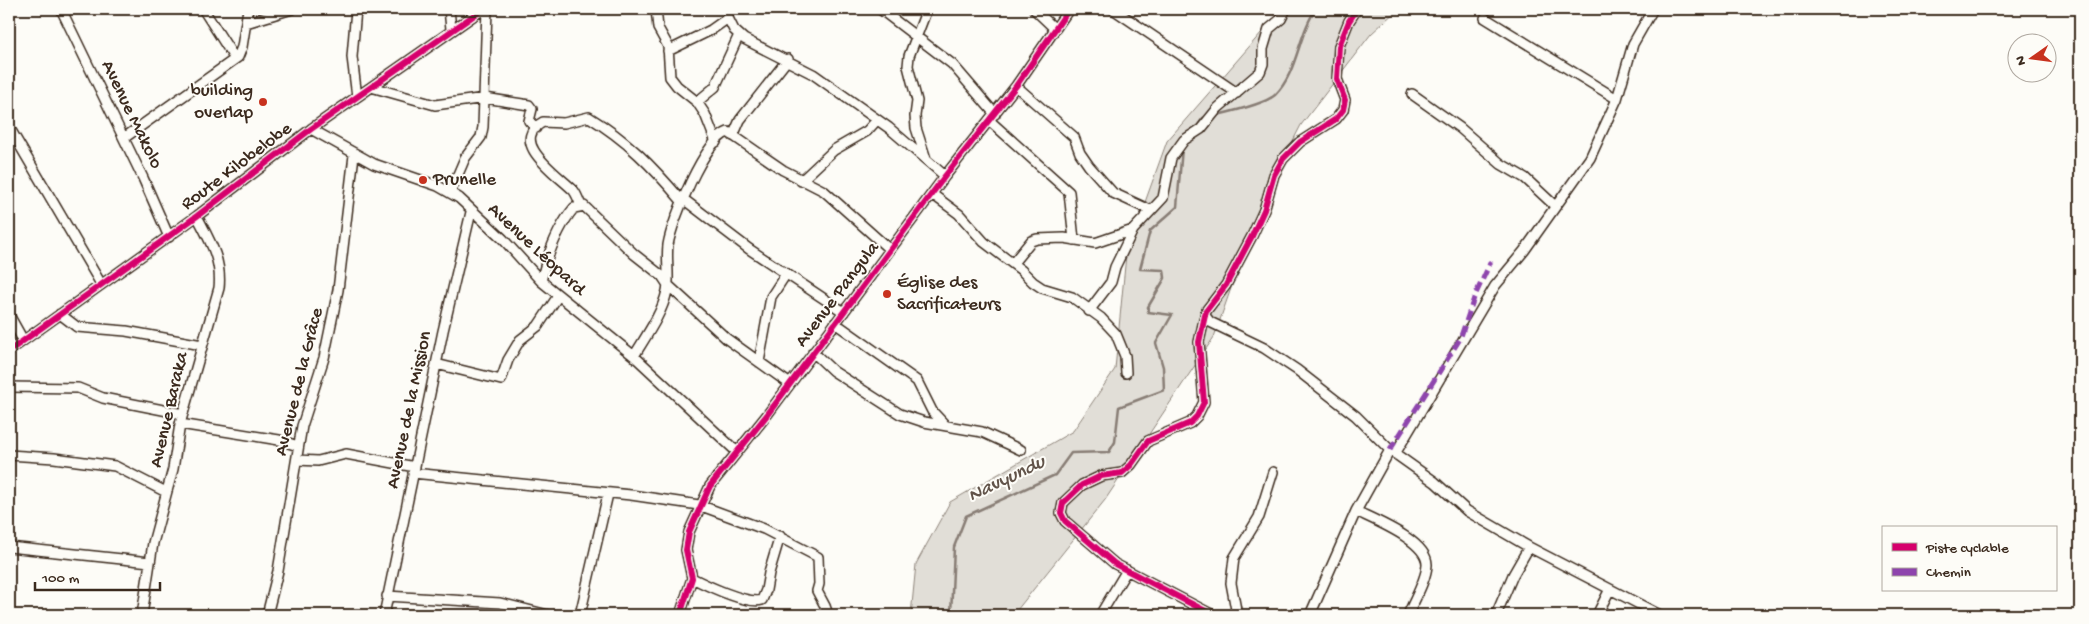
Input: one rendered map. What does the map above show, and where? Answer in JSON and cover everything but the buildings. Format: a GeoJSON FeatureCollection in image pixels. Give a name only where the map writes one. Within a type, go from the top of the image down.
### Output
{"type":"FeatureCollection","features":[{"type":"Feature","properties":{"kind":"street","name":"Avenue Makolo"},"geometry":{"type":"LineString","coordinates":[[61,9],[169,236]]}},
{"type":"Feature","properties":{"kind":"street"},"geometry":{"type":"LineString","coordinates":[[203,9],[235,60]]}},
{"type":"Feature","properties":{"kind":"street"},"geometry":{"type":"LineString","coordinates":[[124,138],[235,60],[240,53],[248,9]]}},
{"type":"Feature","properties":{"kind":"street"},"geometry":{"type":"LineString","coordinates":[[246,22],[292,9]]}},
{"type":"Feature","properties":{"kind":"street"},"geometry":{"type":"LineString","coordinates":[[356,9],[352,56],[357,97]]}},
{"type":"Feature","properties":{"kind":"street"},"geometry":{"type":"LineString","coordinates":[[449,9],[451,29]]}},
{"type":"Feature","properties":{"kind":"street","name":"Route Kilobelobe"},"geometry":{"type":"LineString","coordinates":[[9,351],[198,216],[451,29],[483,9]]}},
{"type":"Feature","properties":{"kind":"street"},"geometry":{"type":"LineString","coordinates":[[450,193],[465,158],[480,137],[485,98],[487,9]]}},
{"type":"Feature","properties":{"kind":"street"},"geometry":{"type":"LineString","coordinates":[[656,9],[658,28],[667,42],[669,71],[673,82],[697,102],[709,119],[716,142]]}},
{"type":"Feature","properties":{"kind":"street"},"geometry":{"type":"LineString","coordinates":[[880,9],[952,64],[992,118],[1069,192],[1074,240]]}},
{"type":"Feature","properties":{"kind":"street"},"geometry":{"type":"LineString","coordinates":[[926,159],[916,128],[917,101],[908,66],[908,56],[927,9]]}},
{"type":"Feature","properties":{"kind":"street"},"geometry":{"type":"LineString","coordinates":[[1034,9],[1055,28]]}},
{"type":"Feature","properties":{"kind":"street","name":"Avenue Pangula"},"geometry":{"type":"LineString","coordinates":[[680,615],[692,578],[686,546],[692,522],[714,480],[790,384],[945,176],[992,118],[1069,9]]}},
{"type":"Feature","properties":{"kind":"street"},"geometry":{"type":"LineString","coordinates":[[1113,9],[1236,93]]}},
{"type":"Feature","properties":{"kind":"street"},"geometry":{"type":"LineString","coordinates":[[1089,311],[1111,282],[1133,230],[1163,198],[1171,158],[1184,140],[1201,129],[1218,108],[1262,69],[1263,49],[1269,29],[1281,19],[1286,9]]}},
{"type":"Feature","properties":{"kind":"street"},"geometry":{"type":"LineString","coordinates":[[1213,615],[1127,570],[1096,550],[1065,521],[1061,513],[1062,506],[1066,499],[1082,485],[1096,478],[1117,475],[1128,469],[1148,441],[1194,420],[1204,402],[1198,342],[1208,306],[1226,285],[1252,236],[1264,210],[1274,174],[1283,159],[1300,142],[1336,119],[1343,110],[1345,100],[1337,79],[1339,46],[1348,21],[1357,9]]}},
{"type":"Feature","properties":{"kind":"street"},"geometry":{"type":"LineString","coordinates":[[1310,615],[1356,511],[1495,286],[1524,251],[1590,158],[1617,99],[1633,44],[1653,9]]}},
{"type":"Feature","properties":{"kind":"street"},"geometry":{"type":"LineString","coordinates":[[668,51],[711,30],[728,13],[739,35],[756,46],[788,59],[812,74],[877,120],[945,176]]}},
{"type":"Feature","properties":{"kind":"street"},"geometry":{"type":"LineString","coordinates":[[1485,18],[1617,99]]}},
{"type":"Feature","properties":{"kind":"street"},"geometry":{"type":"LineString","coordinates":[[697,102],[715,87],[739,35]]}},
{"type":"Feature","properties":{"kind":"street"},"geometry":{"type":"LineString","coordinates":[[733,136],[740,120],[788,59]]}},
{"type":"Feature","properties":{"kind":"street"},"geometry":{"type":"LineString","coordinates":[[1016,86],[1074,138],[1080,153],[1089,166],[1113,193],[1150,210]]}},
{"type":"Feature","properties":{"kind":"street"},"geometry":{"type":"LineString","coordinates":[[371,88],[435,105],[485,98],[530,106],[529,121],[536,128]]}},
{"type":"Feature","properties":{"kind":"street"},"geometry":{"type":"LineString","coordinates":[[1412,94],[1460,128],[1501,164],[1525,178],[1555,206]]}},
{"type":"Feature","properties":{"kind":"street"},"geometry":{"type":"LineString","coordinates":[[790,384],[727,339],[668,286],[662,276],[634,254],[594,214],[581,206],[574,191],[532,151],[530,138],[536,128],[543,122],[564,123],[589,117],[609,129],[645,158],[682,199],[749,250],[844,312]]}},
{"type":"Feature","properties":{"kind":"street"},"geometry":{"type":"LineString","coordinates":[[800,181],[834,150],[867,131],[877,120]]}},
{"type":"Feature","properties":{"kind":"street"},"geometry":{"type":"LineString","coordinates":[[9,127],[101,284]]}},
{"type":"Feature","properties":{"kind":"street","name":"Avenue Léopard"},"geometry":{"type":"LineString","coordinates":[[312,130],[354,154],[438,186],[466,204],[471,212],[497,233],[541,281],[634,356],[737,452]]}},
{"type":"Feature","properties":{"kind":"street"},"geometry":{"type":"LineString","coordinates":[[634,356],[662,306],[668,286],[668,244],[682,199],[716,142],[728,132],[800,181],[824,190],[890,250]]}},
{"type":"Feature","properties":{"kind":"street","name":"Avenue de la Grâce"},"geometry":{"type":"LineString","coordinates":[[267,615],[278,571],[298,446],[304,420],[324,358],[338,290],[354,154]]}},
{"type":"Feature","properties":{"kind":"street"},"geometry":{"type":"LineString","coordinates":[[932,194],[959,214],[984,242],[1013,263],[1042,288],[1072,297],[1100,318],[1116,334],[1124,356],[1126,373]]}},
{"type":"Feature","properties":{"kind":"street"},"geometry":{"type":"LineString","coordinates":[[541,281],[544,268],[567,218],[574,208],[581,206]]}},
{"type":"Feature","properties":{"kind":"street","name":"Avenue de la Mission"},"geometry":{"type":"LineString","coordinates":[[384,615],[436,364],[471,212]]}},
{"type":"Feature","properties":{"kind":"street","name":"Avenue Baraka"},"geometry":{"type":"LineString","coordinates":[[142,615],[158,519],[173,468],[180,424],[219,288],[220,267],[215,250],[198,216]]}},
{"type":"Feature","properties":{"kind":"street"},"geometry":{"type":"LineString","coordinates":[[1013,263],[1031,241],[1046,238],[1095,243],[1133,230]]}},
{"type":"Feature","properties":{"kind":"street"},"geometry":{"type":"LineString","coordinates":[[759,362],[771,297],[786,274]]}},
{"type":"Feature","properties":{"kind":"street"},"geometry":{"type":"LineString","coordinates":[[436,364],[501,380],[508,360],[520,340],[538,326],[558,296]]}},
{"type":"Feature","properties":{"kind":"street"},"geometry":{"type":"LineString","coordinates":[[60,314],[77,327],[126,331],[202,345]]}},
{"type":"Feature","properties":{"kind":"street"},"geometry":{"type":"LineString","coordinates":[[9,315],[23,340]]}},
{"type":"Feature","properties":{"kind":"street"},"geometry":{"type":"LineString","coordinates":[[1206,317],[1210,322],[1264,348],[1291,366],[1356,416],[1393,452],[1435,482],[1467,511],[1529,547],[1660,615]]}},
{"type":"Feature","properties":{"kind":"street"},"geometry":{"type":"LineString","coordinates":[[835,323],[917,381],[932,410],[946,426]]}},
{"type":"Feature","properties":{"kind":"street"},"geometry":{"type":"LineString","coordinates":[[813,352],[833,371],[900,414],[946,426],[982,432],[1021,450]]}},
{"type":"Feature","properties":{"kind":"street"},"geometry":{"type":"LineString","coordinates":[[9,387],[78,388],[103,398],[183,414]]}},
{"type":"Feature","properties":{"kind":"street"},"geometry":{"type":"LineString","coordinates":[[180,424],[279,440],[298,446]]}},
{"type":"Feature","properties":{"kind":"street"},"geometry":{"type":"LineString","coordinates":[[297,460],[318,461],[346,454],[414,470],[608,494],[631,495],[700,505],[780,536],[820,558],[816,591],[828,615]]}},
{"type":"Feature","properties":{"kind":"street"},"geometry":{"type":"LineString","coordinates":[[9,455],[54,458],[115,466],[166,492]]}},
{"type":"Feature","properties":{"kind":"street"},"geometry":{"type":"LineString","coordinates":[[1237,615],[1231,582],[1234,558],[1259,517],[1273,472]]}},
{"type":"Feature","properties":{"kind":"street"},"geometry":{"type":"LineString","coordinates":[[580,615],[608,494]]}},
{"type":"Feature","properties":{"kind":"street"},"geometry":{"type":"LineString","coordinates":[[1356,511],[1408,538],[1423,552],[1427,559],[1425,574],[1408,615]]}},
{"type":"Feature","properties":{"kind":"street"},"geometry":{"type":"LineString","coordinates":[[692,578],[740,597],[754,601],[762,600],[780,536]]}},
{"type":"Feature","properties":{"kind":"street"},"geometry":{"type":"LineString","coordinates":[[9,547],[150,562]]}},
{"type":"Feature","properties":{"kind":"street"},"geometry":{"type":"LineString","coordinates":[[1496,615],[1513,575],[1529,547]]}},
{"type":"Feature","properties":{"kind":"street"},"geometry":{"type":"LineString","coordinates":[[1100,615],[1127,570]]}},
{"type":"Feature","properties":{"kind":"street"},"geometry":{"type":"LineString","coordinates":[[1597,615],[1610,589]]}},
{"type":"Feature","properties":{"kind":"street"},"geometry":{"type":"LineString","coordinates":[[387,596],[500,603],[543,615]]}},
{"type":"Feature","properties":{"kind":"shaded area"},"geometry":{"type":"Polygon","coordinates":[[[1282,9],[1398,9],[1371,34],[1301,125],[1260,205],[1214,337],[1105,500],[1013,615],[911,615],[916,564],[950,502],[1073,431],[1115,369],[1126,255],[1167,141],[1282,9]]]}},
{"type":"Feature","properties":{"kind":"waterway","name":"Navyundu"},"geometry":{"type":"LineString","coordinates":[[1217,115],[1256,104],[1275,95],[1289,75],[1305,30],[1316,9]]}},
{"type":"Feature","properties":{"kind":"waterway","name":"Navyundu"},"geometry":{"type":"LineString","coordinates":[[1195,129],[1203,118],[1207,117]]}},
{"type":"Feature","properties":{"kind":"waterway","name":"Navyundu"},"geometry":{"type":"LineString","coordinates":[[951,615],[954,547],[966,516],[1055,475],[1071,453],[1109,452],[1115,442],[1119,407],[1164,390],[1163,367],[1156,343],[1172,315],[1148,312],[1148,307],[1165,278],[1164,270],[1140,269],[1150,231],[1177,207],[1182,148]]}},
{"type":"Feature","properties":{"kind":"marked path"},"geometry":{"type":"LineString","coordinates":[[1390,450],[1460,339],[1474,298],[1491,261]]}},
{"type":"Feature","properties":{"kind":"cycle path"},"geometry":{"type":"LineString","coordinates":[[9,351],[197,216],[311,129],[483,9]]}},
{"type":"Feature","properties":{"kind":"cycle path"},"geometry":{"type":"LineString","coordinates":[[680,615],[692,578],[686,550],[689,532],[710,486],[767,415],[945,176],[1016,86],[1069,9]]}},
{"type":"Feature","properties":{"kind":"cycle path"},"geometry":{"type":"LineString","coordinates":[[1213,615],[1115,564],[1065,521],[1061,513],[1063,503],[1082,485],[1101,476],[1122,473],[1131,465],[1148,441],[1190,423],[1197,416],[1204,402],[1199,342],[1206,311],[1226,285],[1252,236],[1264,210],[1274,175],[1283,159],[1300,142],[1336,119],[1343,110],[1345,100],[1337,79],[1339,46],[1349,21],[1357,9]]}},
{"type":"Feature","properties":{"kind":"place","name":"building overlap"},"geometry":{"type":"Point","coordinates":[263,102]}},
{"type":"Feature","properties":{"kind":"place","name":"Prunelle"},"geometry":{"type":"Point","coordinates":[423,180]}},
{"type":"Feature","properties":{"kind":"place","name":"Église des Sacrificateurs"},"geometry":{"type":"Point","coordinates":[887,294]}}]}
